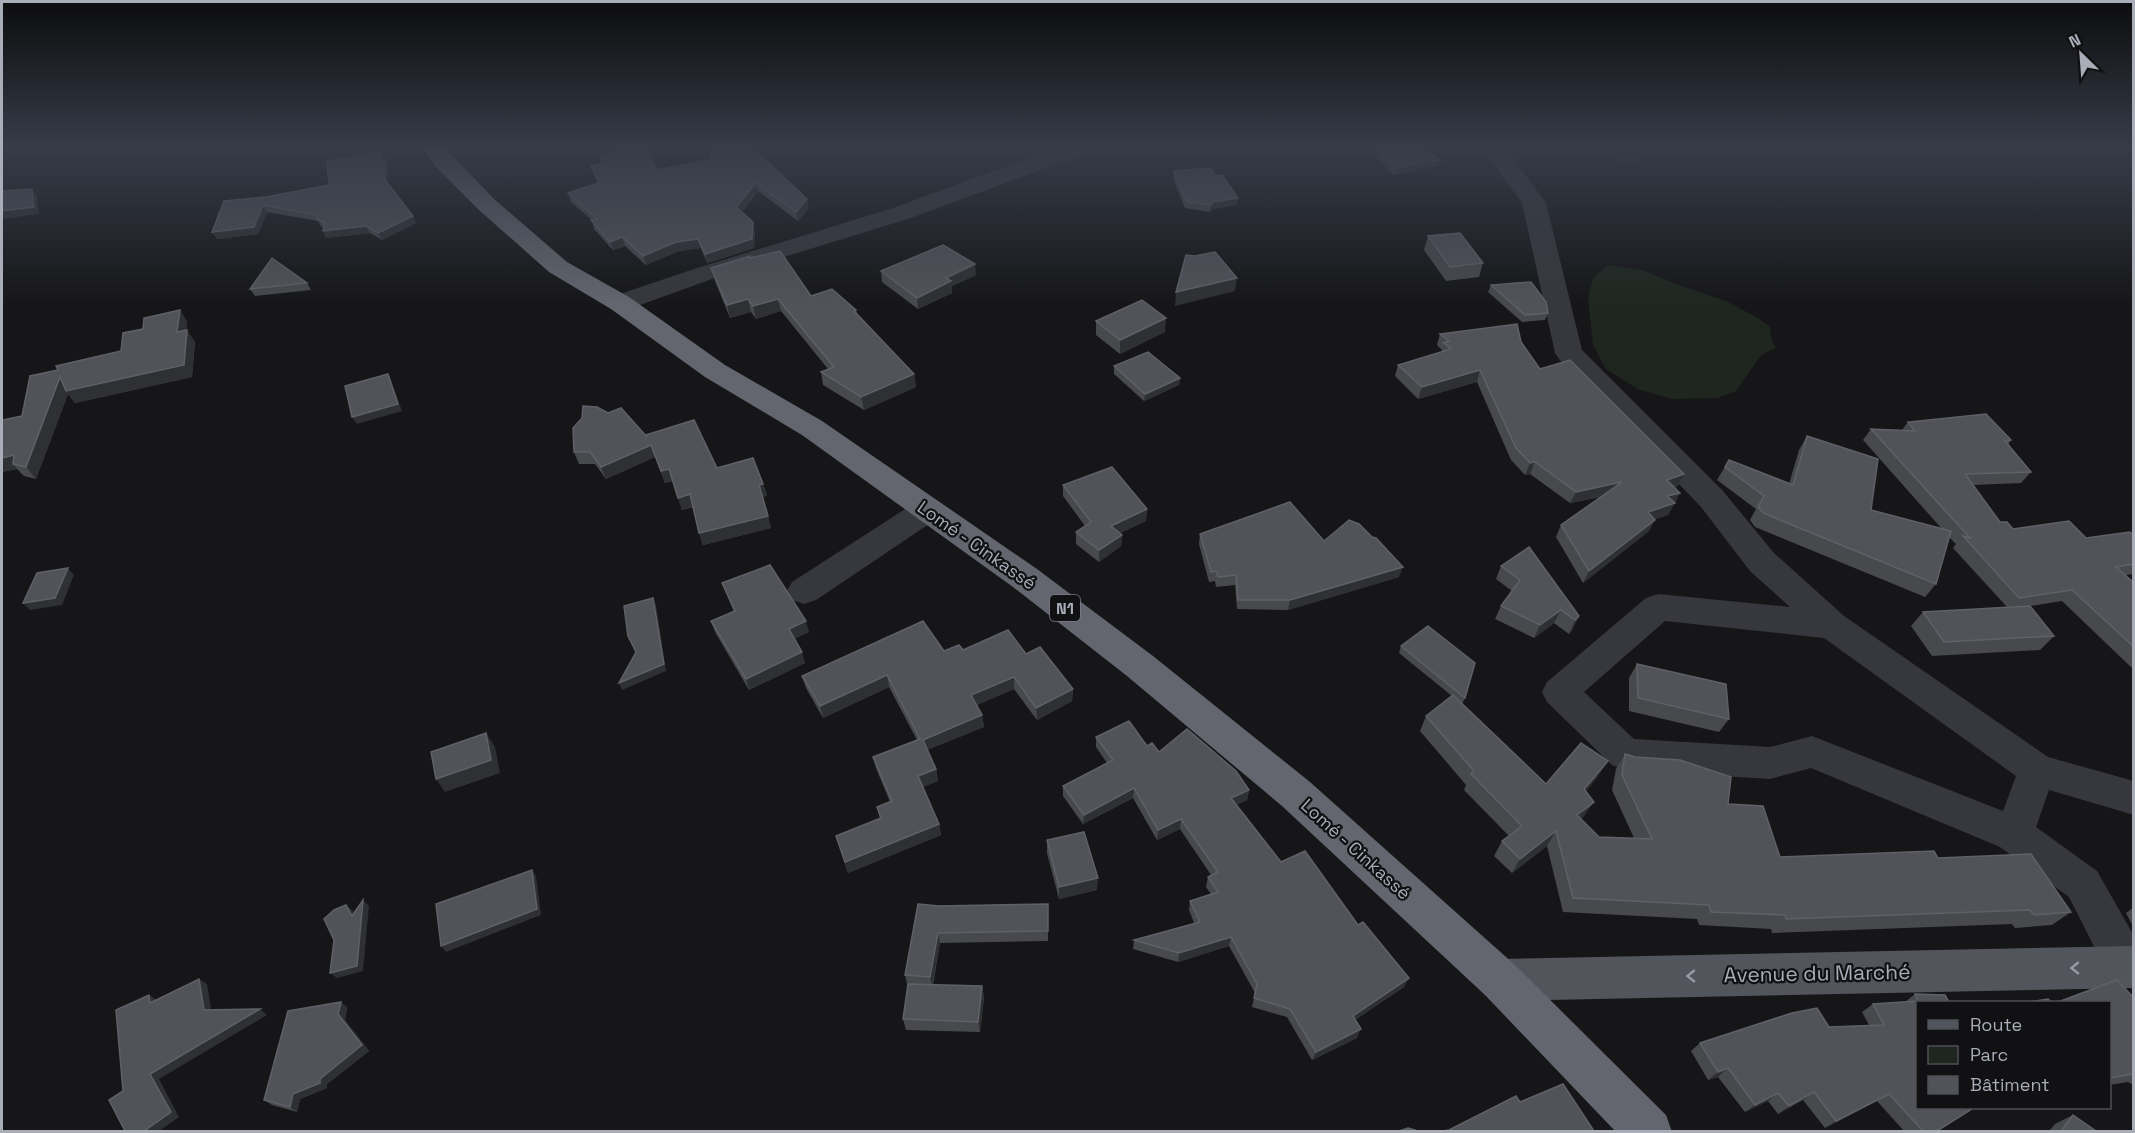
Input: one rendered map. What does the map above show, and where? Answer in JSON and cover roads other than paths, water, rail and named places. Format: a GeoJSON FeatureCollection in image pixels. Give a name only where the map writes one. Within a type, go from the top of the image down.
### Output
{"type":"FeatureCollection","features":[{"type":"Feature","properties":{"kind":"highway","name":"Lomé - Cinkassé"},"geometry":{"type":"LineString","coordinates":[[482,200],[558,267],[620,303],[715,370],[812,428],[1025,578],[1113,646],[1296,794],[1500,980],[1649,1131]]}},
{"type":"Feature","properties":{"kind":"main road","name":"Avenue du Marché"},"geometry":{"type":"LineString","coordinates":[[1500,980],[2130,967]]}},
{"type":"Feature","properties":{"kind":"street"},"geometry":{"type":"LineString","coordinates":[[620,303],[703,274],[938,200]]}},
{"type":"Feature","properties":{"kind":"street"},"geometry":{"type":"LineString","coordinates":[[1532,200],[1569,352],[1712,499],[1762,562],[1832,625],[2037,770],[2133,798]]}},
{"type":"Feature","properties":{"kind":"street"},"geometry":{"type":"LineString","coordinates":[[804,591],[927,510]]}},
{"type":"Feature","properties":{"kind":"street"},"geometry":{"type":"LineString","coordinates":[[1832,625],[1658,607],[1560,692],[1625,754],[1770,763],[1812,752],[2014,834],[2084,884],[2130,967]]}},
{"type":"Feature","properties":{"kind":"street"},"geometry":{"type":"LineString","coordinates":[[2014,834],[2037,770]]}}]}
